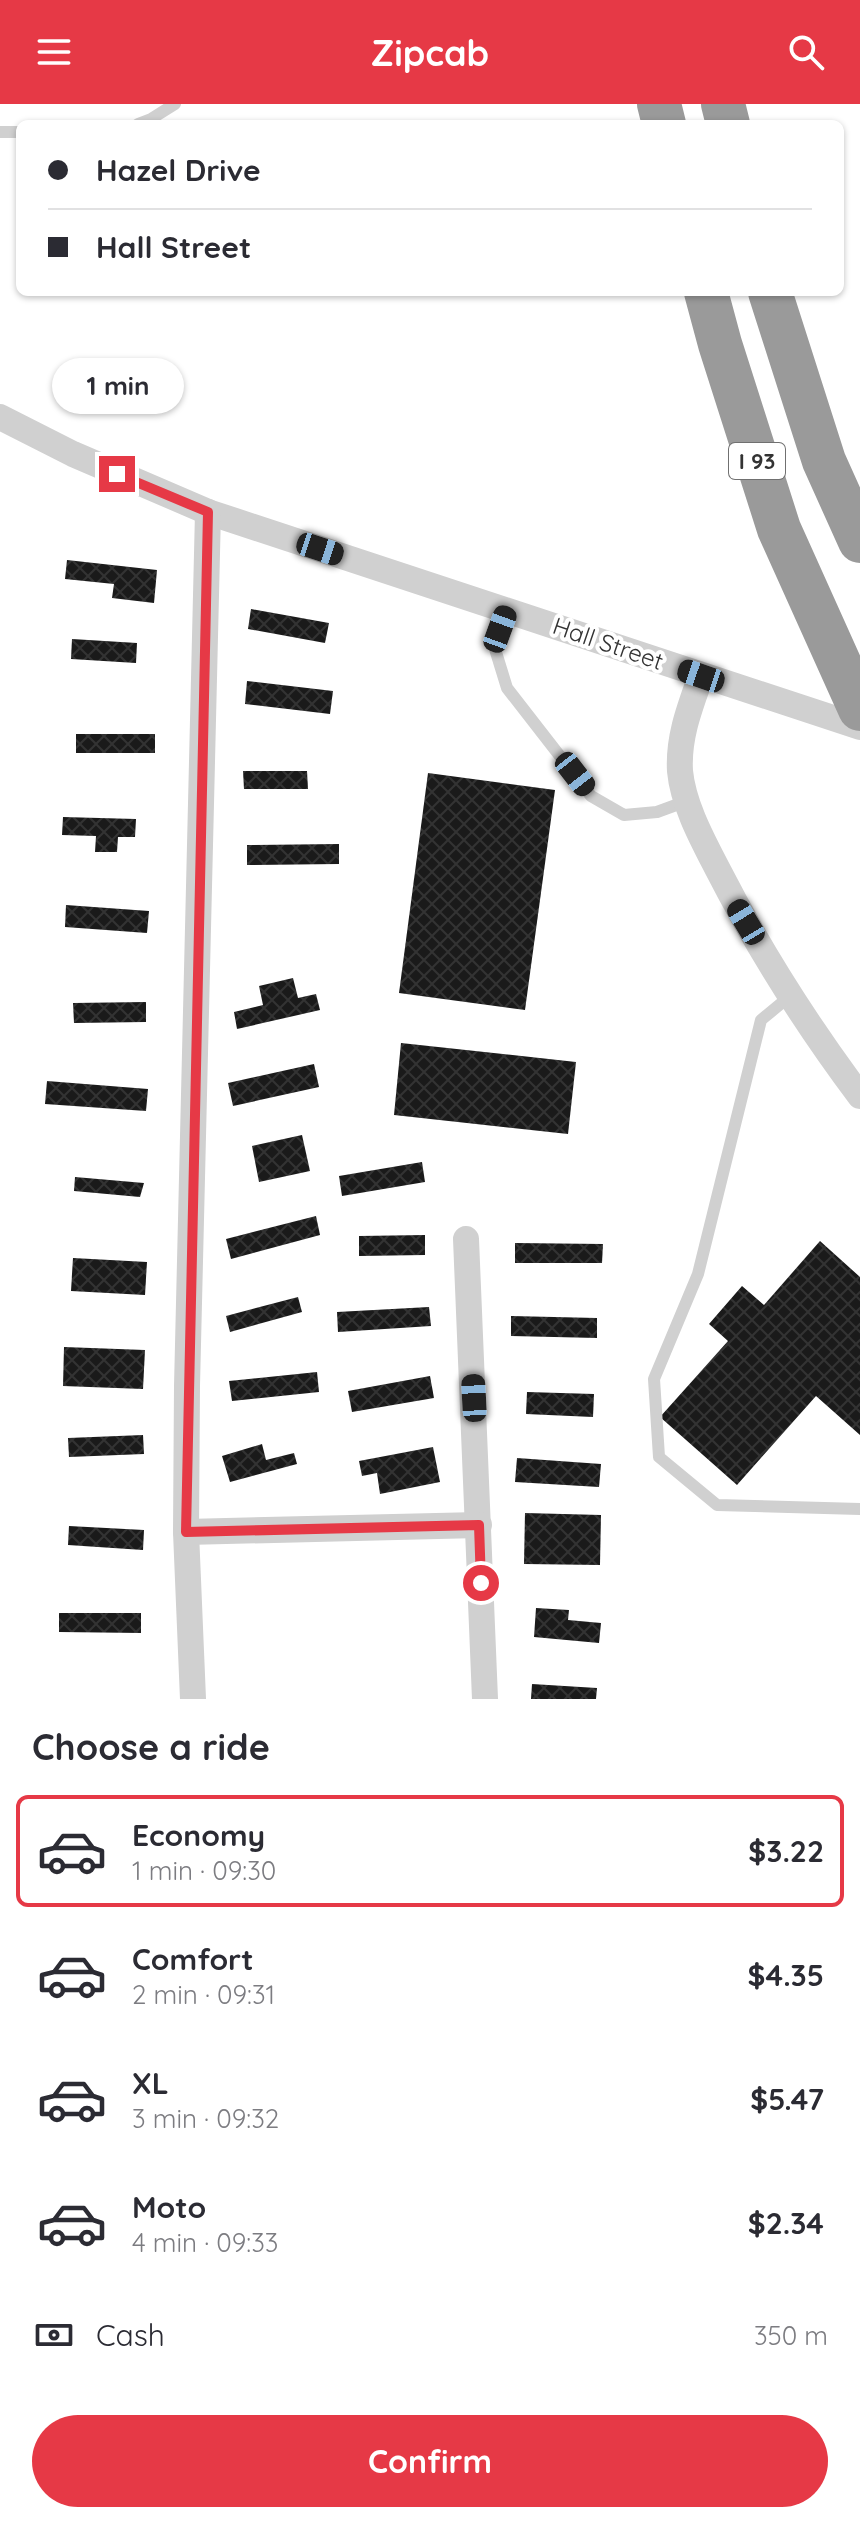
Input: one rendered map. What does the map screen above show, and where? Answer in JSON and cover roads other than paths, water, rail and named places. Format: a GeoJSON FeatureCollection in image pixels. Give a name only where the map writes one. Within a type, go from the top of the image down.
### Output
{"type":"FeatureCollection","features":[{"type":"Feature","properties":{"kind":"highway","name":"I 93"},"geometry":{"type":"LineString","coordinates":[[707,296],[779,529],[860,709]]}},
{"type":"Feature","properties":{"kind":"highway","name":"I 93"},"geometry":{"type":"LineString","coordinates":[[771,296],[824,461],[860,541]]}},
{"type":"Feature","properties":{"kind":"street","name":"Hall Street"},"geometry":{"type":"LineString","coordinates":[[0,417],[73,454],[208,512],[860,727]]}},
{"type":"Feature","properties":{"kind":"street"},"geometry":{"type":"LineString","coordinates":[[193,1699],[186,1532],[208,512]]}},
{"type":"Feature","properties":{"kind":"street"},"geometry":{"type":"LineString","coordinates":[[701,676],[680,748],[680,773],[687,801],[732,898],[790,996],[860,1096]]}},
{"type":"Feature","properties":{"kind":"street"},"geometry":{"type":"LineString","coordinates":[[466,1239],[485,1699]]}},
{"type":"Feature","properties":{"kind":"street"},"geometry":{"type":"LineString","coordinates":[[186,1532],[479,1525]]}},
{"type":"Feature","properties":{"kind":"lane"},"geometry":{"type":"LineString","coordinates":[[148,120],[175,104]]}},
{"type":"Feature","properties":{"kind":"lane"},"geometry":{"type":"LineString","coordinates":[[508,609],[495,649],[507,688],[591,796],[624,815],[657,812],[687,801]]}},
{"type":"Feature","properties":{"kind":"lane"},"geometry":{"type":"LineString","coordinates":[[790,996],[761,1020],[698,1274],[654,1379],[659,1457],[717,1505],[860,1509]]}}]}
